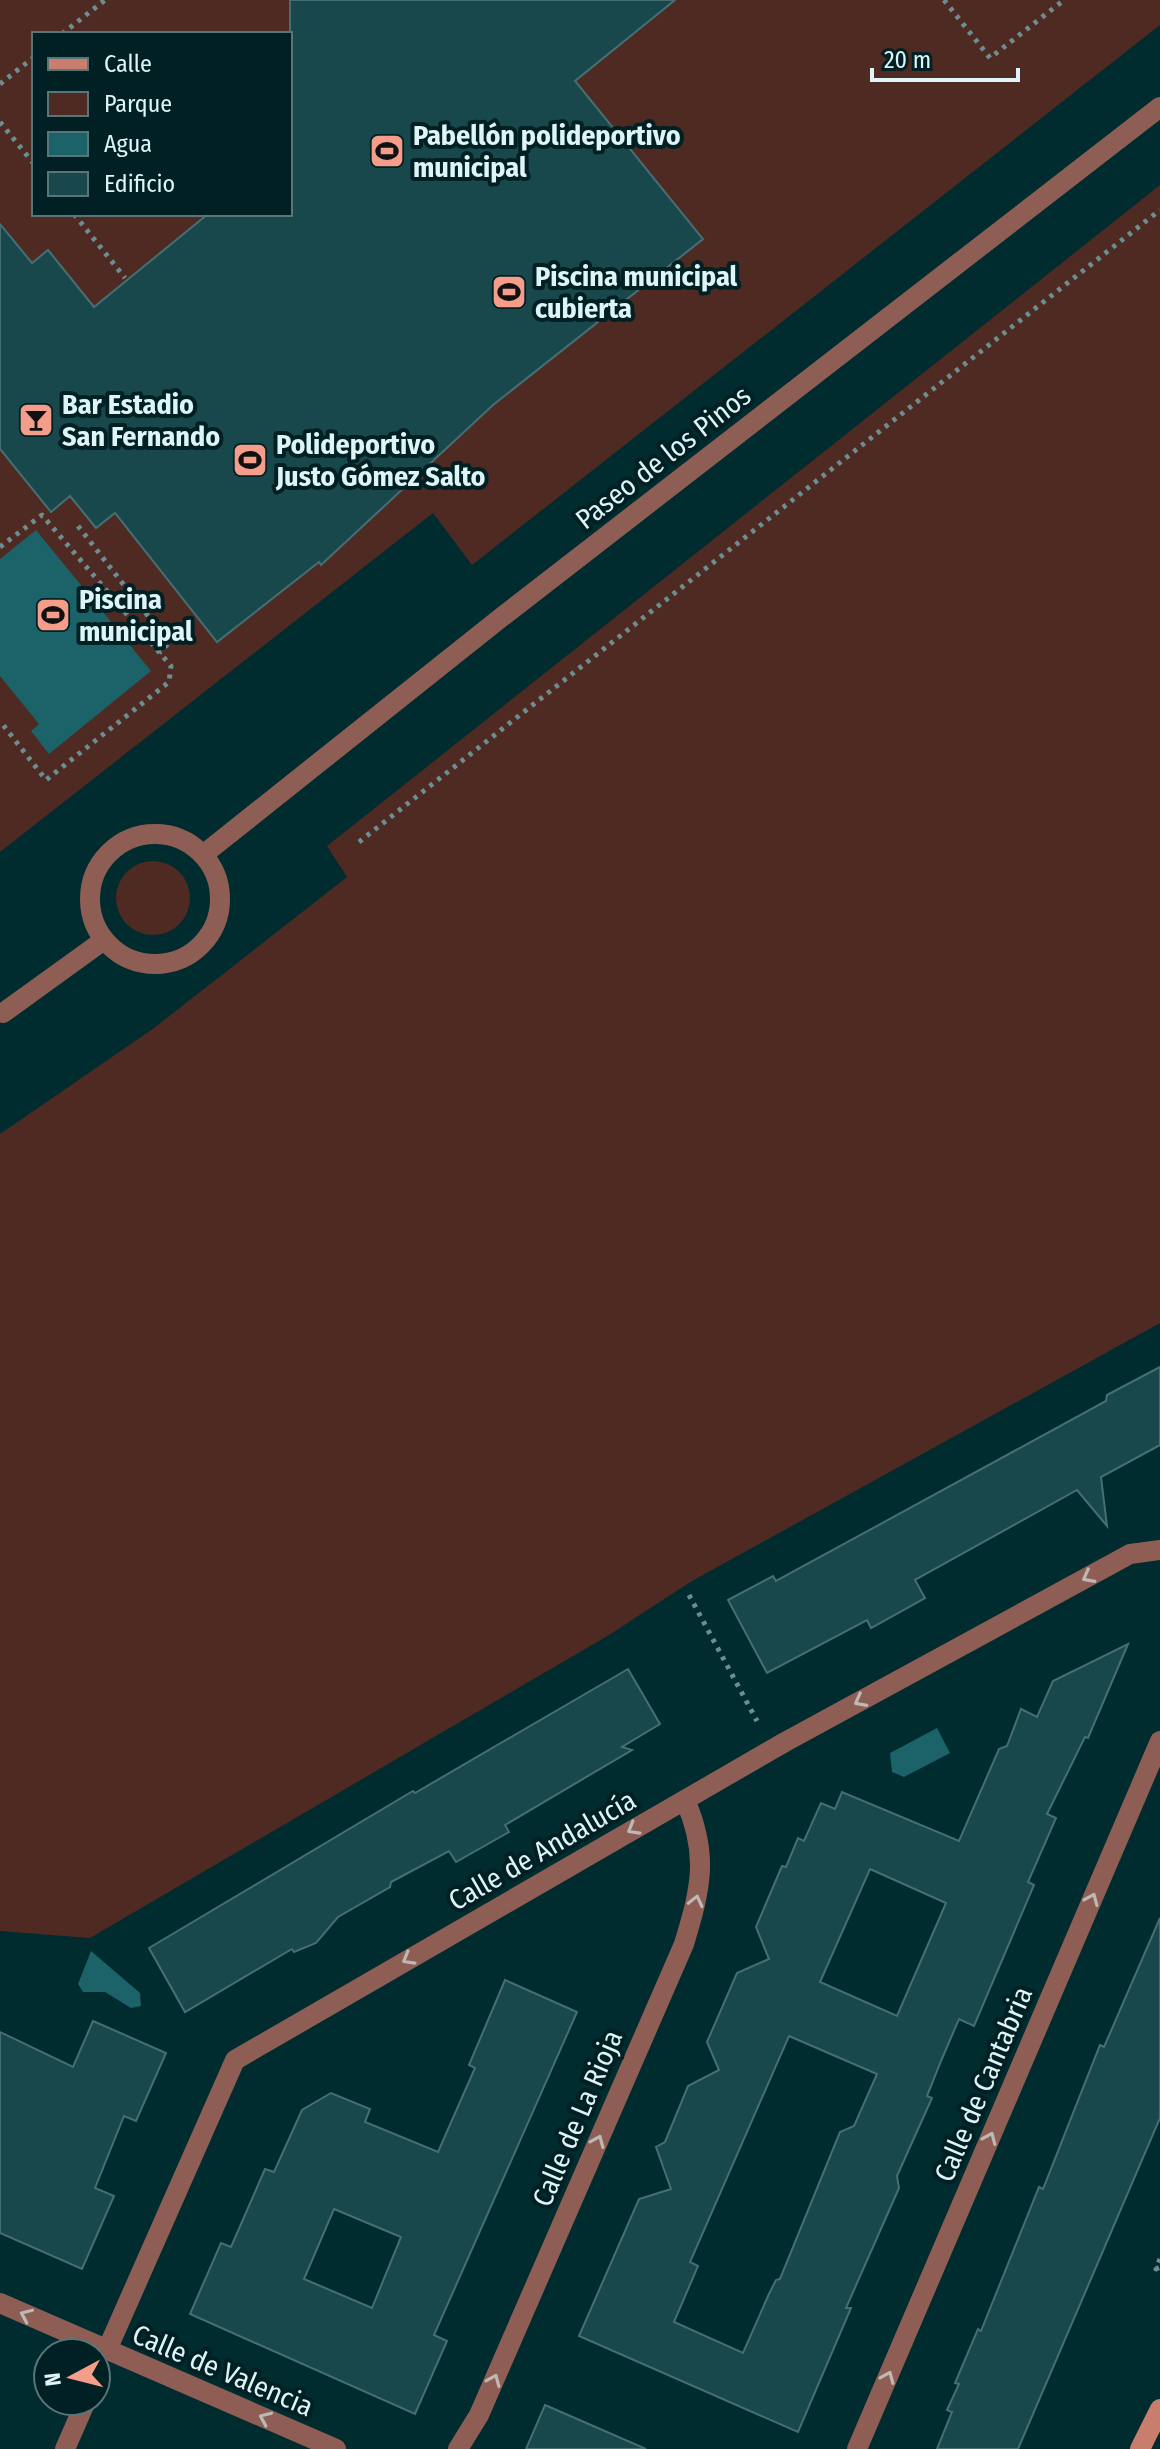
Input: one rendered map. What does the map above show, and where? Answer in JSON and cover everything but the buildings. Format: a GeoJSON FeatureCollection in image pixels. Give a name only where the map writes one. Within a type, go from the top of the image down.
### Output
{"type":"FeatureCollection","features":[{"type":"Feature","properties":{"kind":"main road"},"geometry":{"type":"LineString","coordinates":[[1140,2449],[1160,2409]]}},
{"type":"Feature","properties":{"kind":"street","name":"Paseo de los Pinos"},"geometry":{"type":"LineString","coordinates":[[204,854],[498,620],[1160,107]]}},
{"type":"Feature","properties":{"kind":"street"},"geometry":{"type":"LineString","coordinates":[[164,833],[186,841],[204,854],[216,874],[220,897],[217,920],[205,940],[188,956],[166,963],[143,963],[121,955],[104,940],[93,920],[90,898],[93,876],[104,857],[122,842],[142,834],[164,833]]}},
{"type":"Feature","properties":{"kind":"street"},"geometry":{"type":"LineString","coordinates":[[3,1013],[104,940]]}},
{"type":"Feature","properties":{"kind":"street","name":"Calle de Andalucía"},"geometry":{"type":"LineString","coordinates":[[112,2339],[235,2060],[685,1800],[1130,1554],[1160,1550]]}},
{"type":"Feature","properties":{"kind":"street","name":"Calle de Cantabria"},"geometry":{"type":"LineString","coordinates":[[857,2449],[1160,1741]]}},
{"type":"Feature","properties":{"kind":"street","name":"Calle de La Rioja"},"geometry":{"type":"LineString","coordinates":[[458,2449],[479,2415],[684,1944],[698,1899],[702,1857],[697,1827],[685,1800]]}},
{"type":"Feature","properties":{"kind":"street","name":"Calle de Valencia"},"geometry":{"type":"LineString","coordinates":[[0,2303],[77,2337]]}},
{"type":"Feature","properties":{"kind":"street","name":"Calle de Valencia"},"geometry":{"type":"LineString","coordinates":[[112,2352],[336,2449]]}},
{"type":"Feature","properties":{"kind":"street"},"geometry":{"type":"LineString","coordinates":[[65,2449],[79,2417]]}},
{"type":"Feature","properties":{"kind":"path"},"geometry":{"type":"LineString","coordinates":[[65,32],[105,0]]}},
{"type":"Feature","properties":{"kind":"path"},"geometry":{"type":"LineString","coordinates":[[944,0],[990,58],[1064,0]]}},
{"type":"Feature","properties":{"kind":"path"},"geometry":{"type":"LineString","coordinates":[[0,84],[32,59]]}},
{"type":"Feature","properties":{"kind":"path"},"geometry":{"type":"LineString","coordinates":[[0,122],[32,162]]}},
{"type":"Feature","properties":{"kind":"path"},"geometry":{"type":"LineString","coordinates":[[359,842],[1160,210]]}},
{"type":"Feature","properties":{"kind":"path"},"geometry":{"type":"LineString","coordinates":[[76,216],[125,278]]}},
{"type":"Feature","properties":{"kind":"path"},"geometry":{"type":"LineString","coordinates":[[0,547],[42,515],[171,666],[169,682],[46,780],[0,721]]}},
{"type":"Feature","properties":{"kind":"path"},"geometry":{"type":"LineString","coordinates":[[78,526],[169,643],[159,653]]}},
{"type":"Feature","properties":{"kind":"path"},"geometry":{"type":"LineString","coordinates":[[689,1595],[759,1725]]}},
{"type":"Feature","properties":{"kind":"path"},"geometry":{"type":"LineString","coordinates":[[1160,2259],[1156,2269],[1160,2267]]}},
{"type":"Feature","properties":{"kind":"green space","name":"Polideportivo Justo Gómez Salto"},"geometry":{"type":"Polygon","coordinates":[[[0,0],[1160,0],[1160,25],[472,565],[433,513],[0,852],[0,0]]]}},
{"type":"Feature","properties":{"kind":"green space"},"geometry":{"type":"Polygon","coordinates":[[[1160,185],[1160,1323],[692,1581],[609,1635],[90,1938],[0,1931],[0,1134],[154,1028],[347,877],[327,846],[1160,185]]]}},
{"type":"Feature","properties":{"kind":"green space"},"geometry":{"type":"Polygon","coordinates":[[[153,861],[167,864],[179,872],[187,884],[190,898],[187,912],[179,924],[167,932],[153,935],[139,932],[127,924],[119,912],[116,898],[119,884],[127,872],[139,864],[153,861]]]}},
{"type":"Feature","properties":{"kind":"water","name":"Piscina municipal"},"geometry":{"type":"Polygon","coordinates":[[[36,530],[151,671],[49,754],[31,731],[39,724],[0,676],[0,559],[36,530]]]}},
{"type":"Feature","properties":{"kind":"water"},"geometry":{"type":"Polygon","coordinates":[[[937,1728],[950,1753],[904,1777],[892,1772],[890,1753],[937,1728]]]}},
{"type":"Feature","properties":{"kind":"water"},"geometry":{"type":"Polygon","coordinates":[[[91,1951],[140,1993],[141,2006],[131,2008],[105,1992],[83,1992],[78,1984],[91,1951]]]}},
{"type":"Feature","properties":{"kind":"place","name":"Pabellón polideportivo municipal"},"geometry":{"type":"Point","coordinates":[387,151]}},
{"type":"Feature","properties":{"kind":"place","name":"Piscina municipal cubierta"},"geometry":{"type":"Point","coordinates":[509,292]}},
{"type":"Feature","properties":{"kind":"place","name":"Bar Estadio San Fernando"},"geometry":{"type":"Point","coordinates":[36,420]}},
{"type":"Feature","properties":{"kind":"place","name":"Polideportivo Justo Gómez Salto"},"geometry":{"type":"Point","coordinates":[250,460]}},
{"type":"Feature","properties":{"kind":"place","name":"Piscina municipal"},"geometry":{"type":"Point","coordinates":[53,615]}}]}
